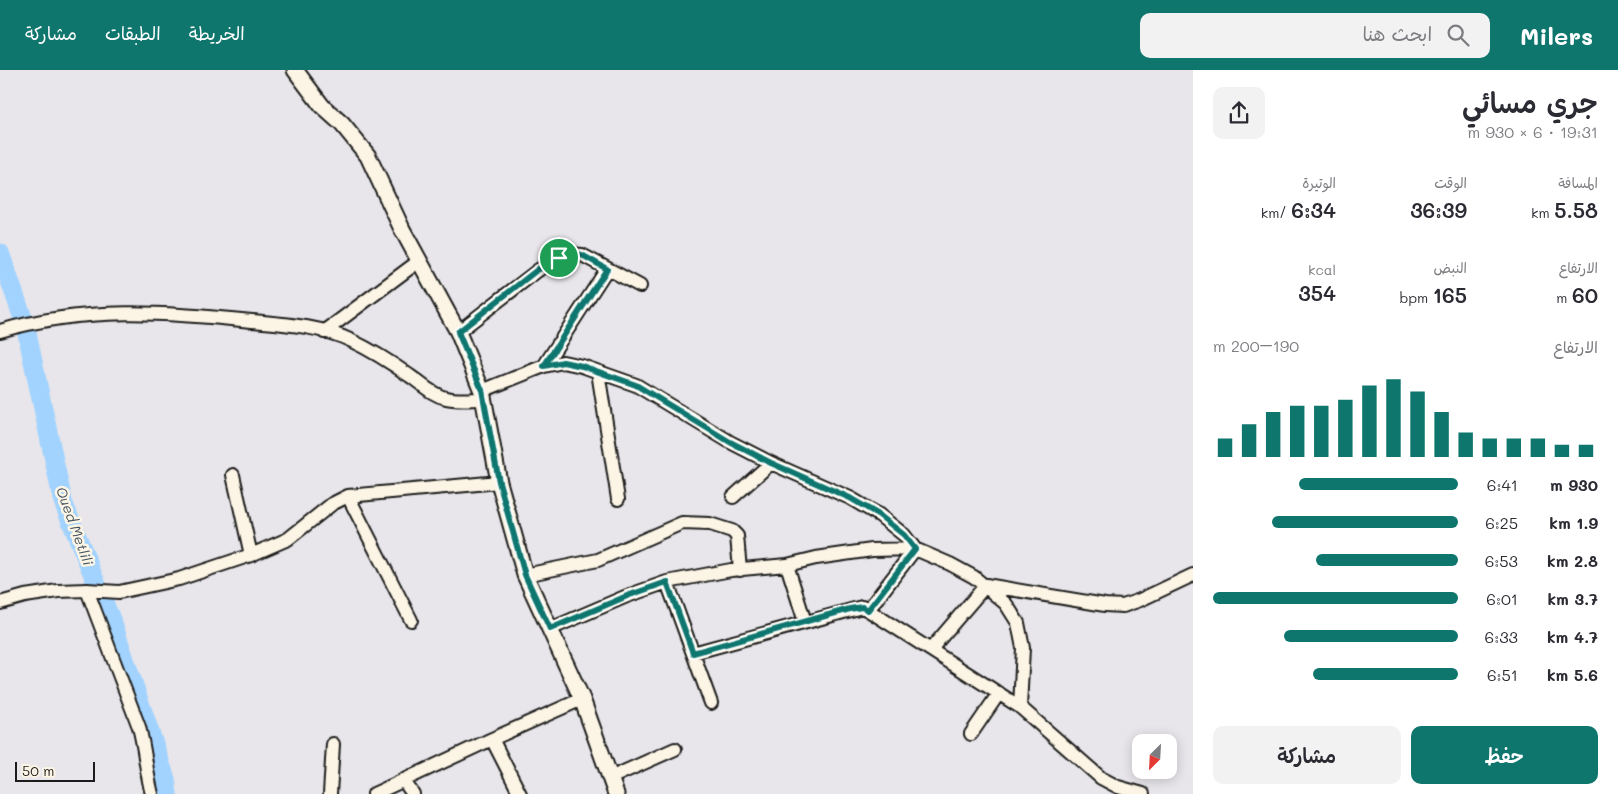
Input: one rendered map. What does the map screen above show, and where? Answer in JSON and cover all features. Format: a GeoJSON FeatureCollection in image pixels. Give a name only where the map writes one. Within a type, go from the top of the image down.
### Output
{"type":"FeatureCollection","features":[{"type":"Feature","properties":{"kind":"main road"},"geometry":{"type":"LineString","coordinates":[[295,70],[322,106],[342,124],[368,156],[402,229],[458,332],[483,394],[499,482],[525,575],[582,699],[616,794]]}},
{"type":"Feature","properties":{"kind":"street"},"geometry":{"type":"LineString","coordinates":[[458,332],[537,270],[570,254],[582,255],[640,286]]}},
{"type":"Feature","properties":{"kind":"street"},"geometry":{"type":"LineString","coordinates":[[324,332],[419,260]]}},
{"type":"Feature","properties":{"kind":"street"},"geometry":{"type":"LineString","coordinates":[[544,366],[607,269]]}},
{"type":"Feature","properties":{"kind":"street"},"geometry":{"type":"LineString","coordinates":[[0,331],[42,320],[113,312],[182,314],[300,326],[351,341],[409,375],[433,394],[459,400],[483,394],[544,366],[563,362],[636,385],[730,442],[771,463],[850,498],[879,515],[904,535],[915,549]]}},
{"type":"Feature","properties":{"kind":"street"},"geometry":{"type":"LineString","coordinates":[[598,372],[618,499]]}},
{"type":"Feature","properties":{"kind":"street"},"geometry":{"type":"LineString","coordinates":[[733,497],[771,463]]}},
{"type":"Feature","properties":{"kind":"street"},"geometry":{"type":"LineString","coordinates":[[233,475],[251,555]]}},
{"type":"Feature","properties":{"kind":"street"},"geometry":{"type":"LineString","coordinates":[[0,603],[25,596],[58,591],[119,592],[178,580],[251,555],[288,539],[332,504],[348,496],[499,482]]}},
{"type":"Feature","properties":{"kind":"street"},"geometry":{"type":"LineString","coordinates":[[348,496],[411,620]]}},
{"type":"Feature","properties":{"kind":"street"},"geometry":{"type":"LineString","coordinates":[[525,575],[598,560],[682,524],[710,524],[732,531],[737,536],[740,570]]}},
{"type":"Feature","properties":{"kind":"street"},"geometry":{"type":"LineString","coordinates":[[868,610],[915,549]]}},
{"type":"Feature","properties":{"kind":"street"},"geometry":{"type":"LineString","coordinates":[[550,629],[627,596],[667,582],[740,570],[787,565],[816,558],[872,550],[915,549],[974,577],[986,585],[1006,604],[1018,623],[1023,648],[1020,707]]}},
{"type":"Feature","properties":{"kind":"street"},"geometry":{"type":"LineString","coordinates":[[787,565],[805,622]]}},
{"type":"Feature","properties":{"kind":"street"},"geometry":{"type":"LineString","coordinates":[[986,585],[1105,605],[1123,606],[1193,575]]}},
{"type":"Feature","properties":{"kind":"street"},"geometry":{"type":"LineString","coordinates":[[667,582],[711,703]]}},
{"type":"Feature","properties":{"kind":"street"},"geometry":{"type":"LineString","coordinates":[[931,649],[986,585]]}},
{"type":"Feature","properties":{"kind":"street"},"geometry":{"type":"LineString","coordinates":[[87,590],[139,727],[144,748],[146,774],[152,794]]}},
{"type":"Feature","properties":{"kind":"street"},"geometry":{"type":"LineString","coordinates":[[693,653],[862,607],[1020,707],[1101,778],[1118,787],[1143,794]]}},
{"type":"Feature","properties":{"kind":"street"},"geometry":{"type":"LineString","coordinates":[[971,734],[999,693]]}},
{"type":"Feature","properties":{"kind":"street"},"geometry":{"type":"LineString","coordinates":[[374,794],[582,699]]}},
{"type":"Feature","properties":{"kind":"street"},"geometry":{"type":"LineString","coordinates":[[492,739],[520,794]]}},
{"type":"Feature","properties":{"kind":"street"},"geometry":{"type":"LineString","coordinates":[[330,794],[333,744]]}},
{"type":"Feature","properties":{"kind":"street"},"geometry":{"type":"LineString","coordinates":[[610,778],[675,749]]}},
{"type":"Feature","properties":{"kind":"street"},"geometry":{"type":"LineString","coordinates":[[403,780],[413,794]]}},
{"type":"Feature","properties":{"kind":"waterway","name":"Oued Metlili"},"geometry":{"type":"LineString","coordinates":[[0,253],[25,324],[63,502],[113,624],[166,779],[168,794]]}},
{"type":"Feature","properties":{"kind":"route"},"geometry":{"type":"LineString","coordinates":[[570,254],[582,255],[607,269],[544,366],[563,362],[582,366],[636,385],[730,442],[771,463],[850,498],[879,515],[904,535],[915,549],[868,610],[862,607],[850,609],[693,653],[667,582],[627,596],[550,629],[525,575],[499,482],[482,390],[458,332],[537,270],[559,258],[570,254]]}}]}
